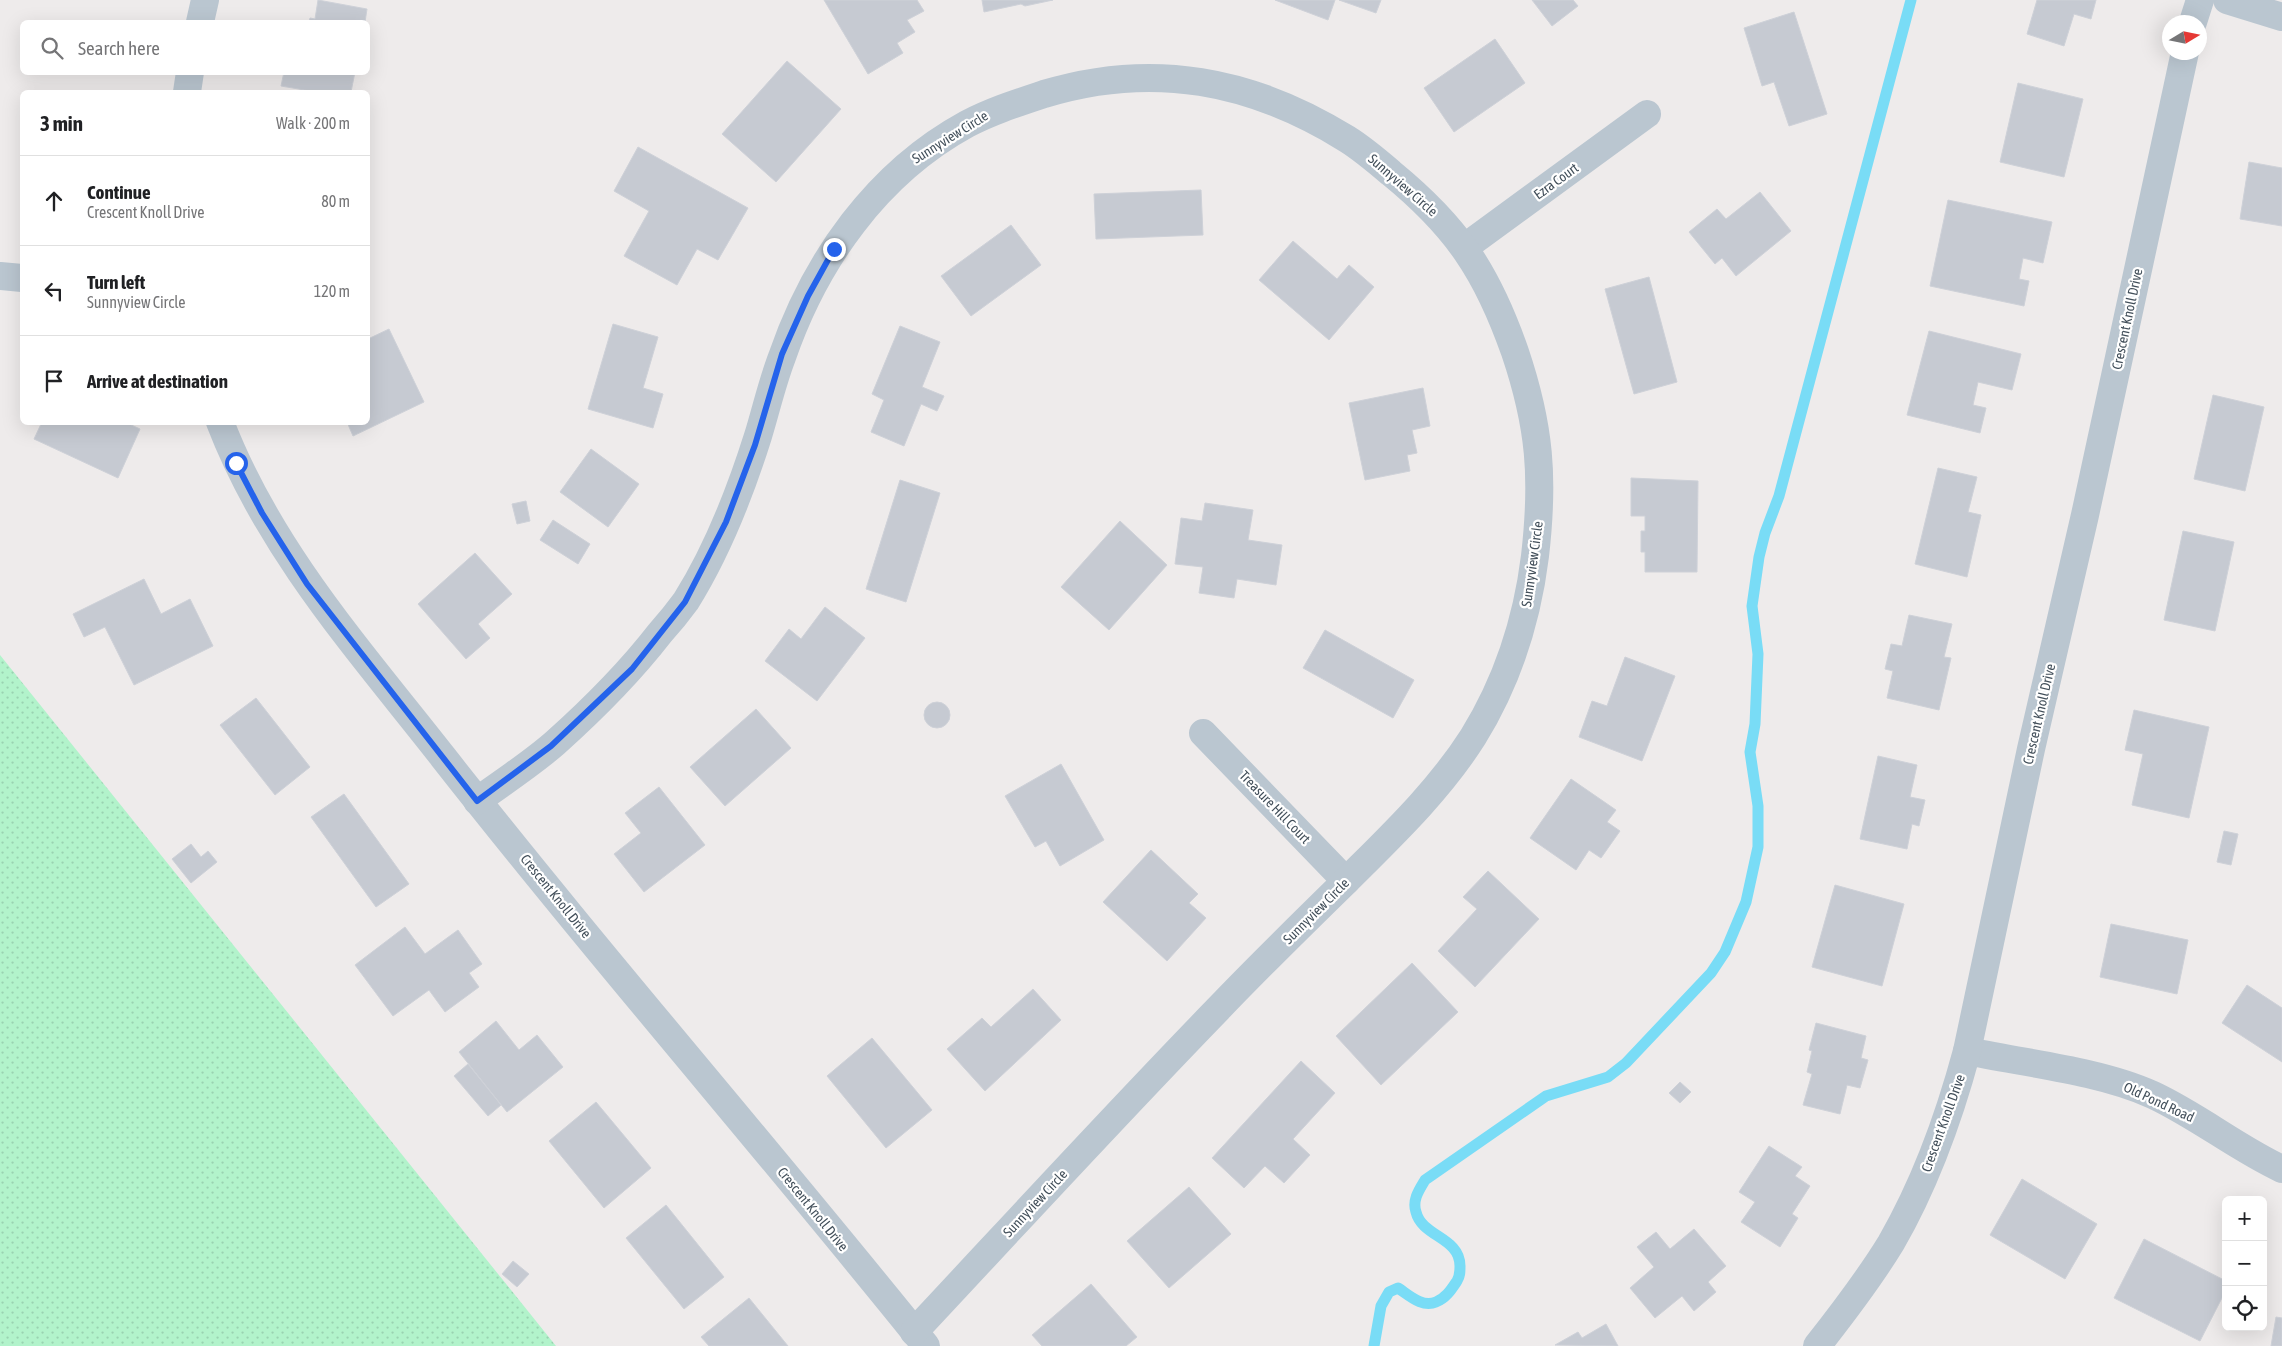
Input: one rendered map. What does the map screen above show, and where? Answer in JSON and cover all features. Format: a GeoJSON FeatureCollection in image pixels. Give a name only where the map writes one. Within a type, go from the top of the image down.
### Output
{"type":"FeatureCollection","features":[{"type":"Feature","properties":{"kind":"street"},"geometry":{"type":"LineString","coordinates":[[200,20],[205,0]]}},
{"type":"Feature","properties":{"kind":"street"},"geometry":{"type":"LineString","coordinates":[[2195,15],[2200,0]]}},
{"type":"Feature","properties":{"kind":"street"},"geometry":{"type":"LineString","coordinates":[[2227,0],[2282,17]]}},
{"type":"Feature","properties":{"kind":"street","name":"Crescent Knoll Drive"},"geometry":{"type":"LineString","coordinates":[[1817,1346],[1858,1293],[1891,1243],[1912,1201],[1955,1097],[1967,1051],[2031,749],[2085,515],[2183,60]]}},
{"type":"Feature","properties":{"kind":"street"},"geometry":{"type":"LineString","coordinates":[[187,90],[190,75]]}},
{"type":"Feature","properties":{"kind":"street","name":"Sunnyview Circle"},"geometry":{"type":"LineString","coordinates":[[477,801],[551,746],[572,727],[632,669],[685,602],[726,522],[755,445],[782,354],[808,296],[834,249],[894,175],[927,148],[960,128],[997,109],[1071,86],[1117,78],[1164,77],[1211,82],[1279,103],[1316,120],[1360,147],[1429,204],[1465,247],[1482,274],[1504,322],[1533,416],[1541,469],[1540,515],[1530,595],[1520,635],[1497,694],[1474,736],[1445,778],[1218,1008],[920,1339]]}},
{"type":"Feature","properties":{"kind":"street","name":"Ezra Court"},"geometry":{"type":"LineString","coordinates":[[1465,247],[1647,114]]}},
{"type":"Feature","properties":{"kind":"street"},"geometry":{"type":"LineString","coordinates":[[0,276],[20,278]]}},
{"type":"Feature","properties":{"kind":"street","name":"Crescent Knoll Drive"},"geometry":{"type":"LineString","coordinates":[[221,425],[236,463],[262,513],[307,584],[477,801],[920,1339]]}},
{"type":"Feature","properties":{"kind":"street","name":"Treasure Hill Court"},"geometry":{"type":"LineString","coordinates":[[1203,734],[1346,880]]}},
{"type":"Feature","properties":{"kind":"street","name":"Old Pond Road"},"geometry":{"type":"LineString","coordinates":[[1967,1051],[2111,1080],[2151,1094],[2190,1115],[2258,1158],[2282,1169]]}},
{"type":"Feature","properties":{"kind":"green space"},"geometry":{"type":"Polygon","coordinates":[[[0,655],[556,1346],[0,1346],[0,655]]]}},
{"type":"Feature","properties":{"kind":"building"},"geometry":{"type":"Polygon","coordinates":[[[318,0],[367,9],[365,20],[310,20],[310,18],[315,19],[318,0]]]}},
{"type":"Feature","properties":{"kind":"building"},"geometry":{"type":"Polygon","coordinates":[[[824,0],[917,0],[924,11],[907,20],[915,32],[897,43],[903,53],[868,74],[824,0]]]}},
{"type":"Feature","properties":{"kind":"building"},"geometry":{"type":"Polygon","coordinates":[[[982,0],[1053,0],[1025,6],[1021,4],[984,12],[982,0]]]}},
{"type":"Feature","properties":{"kind":"building"},"geometry":{"type":"Polygon","coordinates":[[[1275,0],[1335,0],[1328,20],[1275,0]]]}},
{"type":"Feature","properties":{"kind":"building"},"geometry":{"type":"Polygon","coordinates":[[[1339,0],[1381,0],[1376,13],[1339,0]]]}},
{"type":"Feature","properties":{"kind":"building"},"geometry":{"type":"Polygon","coordinates":[[[1532,0],[1573,0],[1578,6],[1552,26],[1532,0]]]}},
{"type":"Feature","properties":{"kind":"building"},"geometry":{"type":"Polygon","coordinates":[[[2037,0],[2096,0],[2091,19],[2074,14],[2064,46],[2027,34],[2037,0]]]}},
{"type":"Feature","properties":{"kind":"building"},"geometry":{"type":"Polygon","coordinates":[[[1794,12],[1827,114],[1789,126],[1774,82],[1762,86],[1744,28],[1794,12]]]}},
{"type":"Feature","properties":{"kind":"building"},"geometry":{"type":"Polygon","coordinates":[[[1495,39],[1525,83],[1454,132],[1424,88],[1495,39]]]}},
{"type":"Feature","properties":{"kind":"building"},"geometry":{"type":"Polygon","coordinates":[[[787,61],[841,109],[776,182],[722,134],[787,61]]]}},
{"type":"Feature","properties":{"kind":"building"},"geometry":{"type":"Polygon","coordinates":[[[283,75],[354,75],[351,90],[304,90],[281,86],[283,75]]]}},
{"type":"Feature","properties":{"kind":"building"},"geometry":{"type":"Polygon","coordinates":[[[2018,83],[2083,99],[2064,177],[2000,162],[2018,83]]]}},
{"type":"Feature","properties":{"kind":"building"},"geometry":{"type":"Polygon","coordinates":[[[638,147],[748,208],[718,260],[697,249],[677,285],[624,256],[649,211],[614,191],[638,147]]]}},
{"type":"Feature","properties":{"kind":"building"},"geometry":{"type":"Polygon","coordinates":[[[2249,162],[2282,168],[2282,226],[2240,219],[2249,162]]]}},
{"type":"Feature","properties":{"kind":"building"},"geometry":{"type":"Polygon","coordinates":[[[1201,190],[1203,235],[1096,239],[1094,194],[1201,190]]]}},
{"type":"Feature","properties":{"kind":"building"},"geometry":{"type":"Polygon","coordinates":[[[1760,192],[1791,231],[1736,276],[1722,258],[1715,264],[1689,232],[1717,209],[1726,219],[1760,192]]]}},
{"type":"Feature","properties":{"kind":"building"},"geometry":{"type":"Polygon","coordinates":[[[1948,200],[2052,222],[2043,263],[2023,258],[2019,279],[2029,281],[2024,306],[1930,286],[1948,200]]]}},
{"type":"Feature","properties":{"kind":"building"},"geometry":{"type":"Polygon","coordinates":[[[1011,225],[1041,265],[971,316],[941,276],[1011,225]]]}},
{"type":"Feature","properties":{"kind":"building"},"geometry":{"type":"Polygon","coordinates":[[[1293,241],[1337,279],[1349,265],[1374,287],[1329,340],[1259,280],[1293,241]]]}},
{"type":"Feature","properties":{"kind":"building"},"geometry":{"type":"Polygon","coordinates":[[[1649,277],[1677,382],[1634,394],[1605,289],[1649,277]]]}},
{"type":"Feature","properties":{"kind":"building"},"geometry":{"type":"Polygon","coordinates":[[[613,324],[658,337],[643,388],[663,394],[653,428],[588,409],[613,324]]]}},
{"type":"Feature","properties":{"kind":"building"},"geometry":{"type":"Polygon","coordinates":[[[900,326],[940,342],[922,387],[944,396],[937,411],[921,404],[904,446],[871,432],[884,400],[872,394],[900,326]]]}},
{"type":"Feature","properties":{"kind":"building"},"geometry":{"type":"Polygon","coordinates":[[[389,329],[424,402],[353,436],[348,425],[370,425],[370,338],[389,329]]]}},
{"type":"Feature","properties":{"kind":"building"},"geometry":{"type":"Polygon","coordinates":[[[1929,331],[2021,354],[2012,390],[1978,382],[1973,405],[1986,408],[1980,433],[1907,415],[1929,331]]]}},
{"type":"Feature","properties":{"kind":"building"},"geometry":{"type":"Polygon","coordinates":[[[1423,388],[1430,426],[1412,430],[1417,453],[1407,455],[1410,471],[1365,480],[1349,403],[1423,388]]]}},
{"type":"Feature","properties":{"kind":"building"},"geometry":{"type":"Polygon","coordinates":[[[2213,395],[2264,407],[2245,491],[2194,479],[2213,395]]]}},
{"type":"Feature","properties":{"kind":"building"},"geometry":{"type":"Polygon","coordinates":[[[41,425],[131,425],[140,429],[118,478],[34,439],[41,425]]]}},
{"type":"Feature","properties":{"kind":"building"},"geometry":{"type":"Polygon","coordinates":[[[591,449],[639,484],[608,527],[560,492],[591,449]]]}},
{"type":"Feature","properties":{"kind":"building"},"geometry":{"type":"Polygon","coordinates":[[[1938,468],[1977,477],[1968,512],[1981,515],[1967,577],[1915,564],[1938,468]]]}},
{"type":"Feature","properties":{"kind":"building"},"geometry":{"type":"Polygon","coordinates":[[[1631,478],[1698,481],[1697,572],[1645,572],[1645,552],[1641,552],[1641,531],[1645,531],[1645,516],[1631,516],[1631,478]]]}},
{"type":"Feature","properties":{"kind":"building"},"geometry":{"type":"Polygon","coordinates":[[[900,480],[940,493],[906,602],[866,589],[900,480]]]}},
{"type":"Feature","properties":{"kind":"building"},"geometry":{"type":"Polygon","coordinates":[[[526,501],[530,521],[517,524],[512,504],[526,501]]]}},
{"type":"Feature","properties":{"kind":"building"},"geometry":{"type":"Polygon","coordinates":[[[1205,503],[1253,510],[1248,540],[1282,545],[1276,585],[1237,579],[1234,598],[1199,593],[1203,567],[1175,564],[1181,518],[1202,521],[1205,503]]]}},
{"type":"Feature","properties":{"kind":"building"},"geometry":{"type":"Polygon","coordinates":[[[553,520],[590,544],[578,564],[540,540],[553,520]]]}},
{"type":"Feature","properties":{"kind":"building"},"geometry":{"type":"Polygon","coordinates":[[[1120,521],[1167,565],[1109,630],[1061,587],[1120,521]]]}},
{"type":"Feature","properties":{"kind":"building"},"geometry":{"type":"Polygon","coordinates":[[[2183,531],[2234,542],[2215,631],[2164,620],[2183,531]]]}},
{"type":"Feature","properties":{"kind":"building"},"geometry":{"type":"Polygon","coordinates":[[[475,553],[512,594],[478,624],[490,638],[466,659],[418,604],[475,553]]]}},
{"type":"Feature","properties":{"kind":"building"},"geometry":{"type":"Polygon","coordinates":[[[144,579],[161,614],[190,599],[213,646],[134,685],[105,627],[84,637],[73,614],[144,579]]]}},
{"type":"Feature","properties":{"kind":"building"},"geometry":{"type":"Polygon","coordinates":[[[825,607],[865,638],[817,701],[765,661],[789,629],[801,639],[825,607]]]}},
{"type":"Feature","properties":{"kind":"building"},"geometry":{"type":"Polygon","coordinates":[[[1909,615],[1952,624],[1944,657],[1951,658],[1939,710],[1887,698],[1893,671],[1885,669],[1891,644],[1902,646],[1909,615]]]}},
{"type":"Feature","properties":{"kind":"building"},"geometry":{"type":"Polygon","coordinates":[[[1325,630],[1414,680],[1393,718],[1303,668],[1325,630]]]}},
{"type":"Feature","properties":{"kind":"building"},"geometry":{"type":"Polygon","coordinates":[[[1625,657],[1675,676],[1642,761],[1579,737],[1592,701],[1607,706],[1625,657]]]}},
{"type":"Feature","properties":{"kind":"building"},"geometry":{"type":"Polygon","coordinates":[[[256,698],[310,767],[275,795],[220,725],[256,698]]]}},
{"type":"Feature","properties":{"kind":"building"},"geometry":{"type":"Polygon","coordinates":[[[937,702],[946,706],[950,715],[946,724],[937,728],[928,724],[924,715],[928,706],[937,702]]]}},
{"type":"Feature","properties":{"kind":"building"},"geometry":{"type":"Polygon","coordinates":[[[756,709],[791,748],[725,806],[690,767],[756,709]]]}},
{"type":"Feature","properties":{"kind":"building"},"geometry":{"type":"Polygon","coordinates":[[[2134,710],[2209,727],[2189,818],[2132,805],[2143,754],[2125,750],[2134,710]]]}},
{"type":"Feature","properties":{"kind":"building"},"geometry":{"type":"Polygon","coordinates":[[[1878,756],[1917,765],[1910,797],[1925,800],[1919,826],[1912,824],[1907,849],[1860,839],[1878,756]]]}},
{"type":"Feature","properties":{"kind":"building"},"geometry":{"type":"Polygon","coordinates":[[[1061,764],[1104,840],[1060,866],[1046,841],[1035,847],[1005,796],[1061,764]]]}},
{"type":"Feature","properties":{"kind":"building"},"geometry":{"type":"Polygon","coordinates":[[[1571,779],[1616,810],[1607,822],[1620,831],[1601,858],[1589,850],[1576,870],[1530,838],[1571,779]]]}},
{"type":"Feature","properties":{"kind":"building"},"geometry":{"type":"Polygon","coordinates":[[[659,787],[705,845],[644,892],[614,854],[641,833],[625,813],[659,787]]]}},
{"type":"Feature","properties":{"kind":"building"},"geometry":{"type":"Polygon","coordinates":[[[344,794],[409,884],[376,907],[311,817],[344,794]]]}},
{"type":"Feature","properties":{"kind":"building"},"geometry":{"type":"Polygon","coordinates":[[[2224,831],[2238,834],[2231,865],[2217,862],[2224,831]]]}},
{"type":"Feature","properties":{"kind":"building"},"geometry":{"type":"Polygon","coordinates":[[[191,844],[201,857],[208,851],[217,862],[191,883],[172,859],[191,844]]]}},
{"type":"Feature","properties":{"kind":"building"},"geometry":{"type":"Polygon","coordinates":[[[1151,850],[1198,894],[1189,903],[1206,918],[1167,961],[1103,902],[1151,850]]]}},
{"type":"Feature","properties":{"kind":"building"},"geometry":{"type":"Polygon","coordinates":[[[1488,871],[1539,919],[1475,987],[1438,951],[1477,909],[1463,897],[1488,871]]]}},
{"type":"Feature","properties":{"kind":"building"},"geometry":{"type":"Polygon","coordinates":[[[1835,885],[1904,904],[1882,986],[1812,967],[1835,885]]]}},
{"type":"Feature","properties":{"kind":"building"},"geometry":{"type":"Polygon","coordinates":[[[2111,924],[2188,940],[2177,994],[2100,977],[2111,924]]]}},
{"type":"Feature","properties":{"kind":"building"},"geometry":{"type":"Polygon","coordinates":[[[405,927],[425,954],[458,930],[482,964],[469,973],[479,987],[445,1012],[429,990],[393,1016],[355,965],[405,927]]]}},
{"type":"Feature","properties":{"kind":"building"},"geometry":{"type":"Polygon","coordinates":[[[1412,963],[1458,1012],[1381,1085],[1336,1036],[1412,963]]]}},
{"type":"Feature","properties":{"kind":"building"},"geometry":{"type":"Polygon","coordinates":[[[2247,985],[2282,1008],[2282,1062],[2222,1023],[2247,985]]]}},
{"type":"Feature","properties":{"kind":"building"},"geometry":{"type":"Polygon","coordinates":[[[1033,989],[1061,1020],[985,1091],[947,1049],[982,1018],[991,1027],[1033,989]]]}},
{"type":"Feature","properties":{"kind":"building"},"geometry":{"type":"Polygon","coordinates":[[[496,1021],[519,1050],[537,1035],[563,1067],[507,1112],[459,1052],[496,1021]]]}},
{"type":"Feature","properties":{"kind":"building"},"geometry":{"type":"Polygon","coordinates":[[[1816,1023],[1866,1036],[1861,1058],[1868,1060],[1860,1088],[1847,1085],[1840,1114],[1803,1105],[1812,1074],[1807,1072],[1812,1051],[1809,1050],[1816,1023]]]}},
{"type":"Feature","properties":{"kind":"building"},"geometry":{"type":"Polygon","coordinates":[[[872,1038],[932,1110],[886,1148],[827,1076],[872,1038]]]}},
{"type":"Feature","properties":{"kind":"building"},"geometry":{"type":"Polygon","coordinates":[[[1301,1061],[1335,1093],[1293,1139],[1310,1155],[1284,1183],[1265,1166],[1244,1188],[1212,1158],[1301,1061]]]}},
{"type":"Feature","properties":{"kind":"building"},"geometry":{"type":"Polygon","coordinates":[[[468,1064],[501,1105],[488,1116],[454,1076],[468,1064]]]}},
{"type":"Feature","properties":{"kind":"building"},"geometry":{"type":"Polygon","coordinates":[[[1680,1082],[1691,1092],[1680,1103],[1669,1093],[1680,1082]]]}},
{"type":"Feature","properties":{"kind":"building"},"geometry":{"type":"Polygon","coordinates":[[[596,1102],[651,1168],[604,1208],[549,1141],[596,1102]]]}},
{"type":"Feature","properties":{"kind":"building"},"geometry":{"type":"Polygon","coordinates":[[[1769,1146],[1802,1167],[1795,1176],[1810,1186],[1792,1214],[1798,1218],[1780,1247],[1741,1222],[1755,1202],[1739,1192],[1769,1146]]]}},
{"type":"Feature","properties":{"kind":"building"},"geometry":{"type":"Polygon","coordinates":[[[2022,1179],[2097,1224],[2065,1279],[1990,1235],[2022,1179]]]}},
{"type":"Feature","properties":{"kind":"building"},"geometry":{"type":"Polygon","coordinates":[[[1189,1187],[1231,1234],[1169,1288],[1127,1241],[1189,1187]]]}},
{"type":"Feature","properties":{"kind":"building"},"geometry":{"type":"Polygon","coordinates":[[[666,1205],[724,1277],[684,1309],[626,1238],[666,1205]]]}},
{"type":"Feature","properties":{"kind":"building"},"geometry":{"type":"Polygon","coordinates":[[[1694,1229],[1726,1266],[1708,1282],[1716,1292],[1694,1311],[1682,1296],[1655,1318],[1630,1288],[1654,1267],[1637,1247],[1656,1232],[1670,1249],[1694,1229]]]}},
{"type":"Feature","properties":{"kind":"building"},"geometry":{"type":"Polygon","coordinates":[[[2144,1239],[2222,1279],[2222,1298],[2200,1341],[2114,1298],[2144,1239]]]}},
{"type":"Feature","properties":{"kind":"building"},"geometry":{"type":"Polygon","coordinates":[[[513,1261],[529,1274],[517,1287],[502,1274],[513,1261]]]}},
{"type":"Feature","properties":{"kind":"building"},"geometry":{"type":"Polygon","coordinates":[[[1091,1284],[1137,1337],[1126,1346],[1042,1346],[1032,1335],[1091,1284]]]}},
{"type":"Feature","properties":{"kind":"building"},"geometry":{"type":"Polygon","coordinates":[[[749,1298],[788,1346],[709,1346],[701,1337],[749,1298]]]}},
{"type":"Feature","properties":{"kind":"building"},"geometry":{"type":"Polygon","coordinates":[[[2276,1317],[2282,1318],[2282,1346],[2271,1346],[2276,1317]]]}},
{"type":"Feature","properties":{"kind":"building"},"geometry":{"type":"Polygon","coordinates":[[[1606,1324],[1618,1346],[1555,1345],[1578,1332],[1582,1338],[1606,1324]]]}},
{"type":"Feature","properties":{"kind":"waterway"},"geometry":{"type":"LineString","coordinates":[[1374,1346],[1381,1306],[1389,1292],[1398,1288],[1421,1302],[1436,1302],[1453,1288],[1459,1277],[1460,1266],[1454,1249],[1425,1227],[1416,1212],[1415,1203],[1418,1191],[1425,1180],[1546,1096],[1608,1077],[1626,1063],[1711,973],[1725,952],[1746,902],[1758,847],[1758,806],[1750,752],[1755,724],[1758,654],[1752,606],[1759,557],[1765,533],[1779,496],[1911,0]]}},
{"type":"Feature","properties":{"kind":"route"},"geometry":{"type":"LineString","coordinates":[[236,463],[262,513],[307,584],[477,801],[551,746],[632,669],[685,602],[726,522],[755,445],[782,354],[808,296],[834,249]]}}]}
